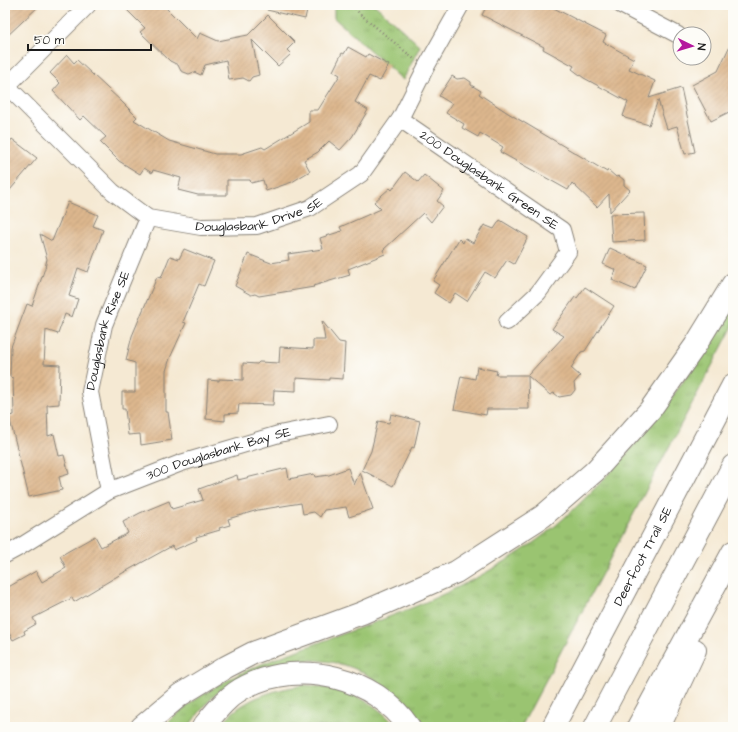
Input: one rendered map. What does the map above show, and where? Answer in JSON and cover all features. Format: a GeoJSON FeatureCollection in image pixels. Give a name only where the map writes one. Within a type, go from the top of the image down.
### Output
{"type":"FeatureCollection","features":[{"type":"Feature","properties":{"kind":"highway"},"geometry":{"type":"LineString","coordinates":[[142,727],[154,720],[185,692],[226,666],[253,654],[362,613],[456,572],[543,516],[595,471],[650,410],[695,346],[733,284]]}},
{"type":"Feature","properties":{"kind":"highway","name":"Deerfoot Trail SE"},"geometry":{"type":"LineString","coordinates":[[553,727],[733,385]]}},
{"type":"Feature","properties":{"kind":"highway"},"geometry":{"type":"LineString","coordinates":[[595,727],[733,466]]}},
{"type":"Feature","properties":{"kind":"highway"},"geometry":{"type":"LineString","coordinates":[[638,727],[733,552]]}},
{"type":"Feature","properties":{"kind":"highway"},"geometry":{"type":"LineString","coordinates":[[659,727],[733,570]]}},
{"type":"Feature","properties":{"kind":"highway"},"geometry":{"type":"LineString","coordinates":[[203,727],[222,703],[247,686],[272,678],[296,674],[324,676],[350,681],[375,693],[400,714],[409,727]]}},
{"type":"Feature","properties":{"kind":"street"},"geometry":{"type":"LineString","coordinates":[[6,86],[88,5]]}},
{"type":"Feature","properties":{"kind":"street","name":"Douglasbank Drive SE"},"geometry":{"type":"LineString","coordinates":[[6,86],[113,192],[148,218],[201,227],[257,226],[310,208],[361,174],[400,119],[426,67],[461,5]]}},
{"type":"Feature","properties":{"kind":"street"},"geometry":{"type":"LineString","coordinates":[[621,5],[672,32]]}},
{"type":"Feature","properties":{"kind":"street","name":"200 Douglasbank Green SE"},"geometry":{"type":"LineString","coordinates":[[400,119],[562,230],[568,252],[538,293],[507,322]]}},
{"type":"Feature","properties":{"kind":"street","name":"Douglasbank Rise SE"},"geometry":{"type":"LineString","coordinates":[[109,491],[90,392],[104,325],[148,218]]}},
{"type":"Feature","properties":{"kind":"street","name":"300 Douglasbank Bay SE"},"geometry":{"type":"LineString","coordinates":[[109,491],[196,459],[279,434],[329,424]]}},
{"type":"Feature","properties":{"kind":"street"},"geometry":{"type":"LineString","coordinates":[[5,555],[109,491]]}},
{"type":"Feature","properties":{"kind":"path"},"geometry":{"type":"LineString","coordinates":[[353,5],[359,13],[415,60],[426,67]]}},
{"type":"Feature","properties":{"kind":"green space"},"geometry":{"type":"Polygon","coordinates":[[[334,5],[375,5],[420,46],[403,80],[334,18],[334,5]]]}},
{"type":"Feature","properties":{"kind":"green space"},"geometry":{"type":"Polygon","coordinates":[[[733,305],[733,326],[521,727],[422,727],[401,701],[373,678],[353,668],[337,663],[303,660],[268,666],[236,679],[213,697],[188,727],[164,727],[203,695],[246,671],[429,601],[510,559],[529,546],[563,519],[612,471],[656,418],[676,391],[696,363],[733,305]]]}},
{"type":"Feature","properties":{"kind":"green space"},"geometry":{"type":"Polygon","coordinates":[[[305,685],[332,689],[356,696],[377,708],[397,727],[219,727],[227,717],[237,709],[258,697],[305,685]]]}},
{"type":"Feature","properties":{"kind":"building"},"geometry":{"type":"Polygon","coordinates":[[[12,5],[40,5],[5,38],[5,11],[12,5]]]}},
{"type":"Feature","properties":{"kind":"building"},"geometry":{"type":"Polygon","coordinates":[[[122,5],[163,5],[197,39],[200,33],[218,41],[248,35],[268,15],[295,42],[287,50],[291,54],[278,66],[252,40],[259,75],[252,77],[249,81],[243,78],[229,80],[226,60],[205,65],[201,75],[194,72],[189,74],[181,71],[178,65],[170,61],[140,32],[145,28],[122,5]]]}},
{"type":"Feature","properties":{"kind":"building"},"geometry":{"type":"Polygon","coordinates":[[[268,5],[308,5],[305,19],[267,10],[268,5]]]}},
{"type":"Feature","properties":{"kind":"building"},"geometry":{"type":"Polygon","coordinates":[[[487,5],[548,5],[606,35],[603,42],[634,59],[629,69],[655,81],[649,98],[681,88],[695,152],[685,154],[677,126],[667,129],[658,100],[649,125],[625,118],[623,116],[628,102],[584,78],[572,69],[574,66],[543,49],[544,47],[482,15],[487,5]]]}},
{"type":"Feature","properties":{"kind":"building"},"geometry":{"type":"Polygon","coordinates":[[[733,39],[733,110],[711,121],[692,85],[718,71],[733,39]]]}},
{"type":"Feature","properties":{"kind":"building"},"geometry":{"type":"Polygon","coordinates":[[[348,47],[366,57],[368,54],[389,65],[380,81],[369,76],[355,102],[368,110],[352,137],[340,150],[329,141],[318,152],[304,160],[310,171],[292,182],[266,191],[263,180],[251,183],[250,180],[227,180],[227,195],[198,195],[178,190],[181,178],[153,170],[152,173],[144,168],[140,174],[119,161],[100,142],[106,137],[84,116],[80,120],[53,91],[60,83],[50,73],[67,55],[74,63],[77,60],[122,102],[137,117],[134,120],[169,141],[215,154],[241,154],[262,147],[265,149],[309,122],[309,110],[318,110],[340,75],[333,71],[342,53],[344,54],[348,47]]]}},
{"type":"Feature","properties":{"kind":"building"},"geometry":{"type":"Polygon","coordinates":[[[452,76],[457,79],[465,78],[471,82],[471,85],[481,91],[479,94],[508,113],[607,172],[608,170],[616,177],[619,176],[624,180],[624,185],[630,190],[610,212],[609,194],[597,207],[572,183],[568,190],[500,152],[503,147],[480,133],[478,137],[462,128],[464,124],[446,113],[452,104],[439,96],[452,76]]]}},
{"type":"Feature","properties":{"kind":"building"},"geometry":{"type":"Polygon","coordinates":[[[12,139],[37,158],[5,196],[5,149],[12,139]]]}},
{"type":"Feature","properties":{"kind":"building"},"geometry":{"type":"Polygon","coordinates":[[[405,172],[418,182],[424,175],[444,191],[437,201],[443,206],[431,222],[423,213],[383,250],[385,254],[348,269],[350,275],[313,286],[314,287],[259,296],[255,294],[251,295],[235,286],[248,254],[271,263],[289,260],[288,254],[323,249],[320,238],[342,231],[340,227],[381,209],[374,202],[390,188],[392,190],[405,172]]]}},
{"type":"Feature","properties":{"kind":"building"},"geometry":{"type":"Polygon","coordinates":[[[68,202],[98,215],[93,226],[103,230],[88,272],[78,268],[69,296],[78,299],[72,317],[65,314],[58,334],[46,330],[44,364],[60,365],[59,404],[47,405],[48,436],[54,434],[59,456],[64,455],[69,474],[59,477],[62,490],[29,497],[9,416],[14,415],[13,378],[10,377],[11,347],[27,304],[32,306],[45,268],[47,259],[40,234],[52,241],[68,202]]]}},
{"type":"Feature","properties":{"kind":"building"},"geometry":{"type":"Polygon","coordinates":[[[644,213],[645,240],[612,242],[610,214],[644,213]]]}},
{"type":"Feature","properties":{"kind":"building"},"geometry":{"type":"Polygon","coordinates":[[[500,220],[528,237],[514,264],[507,260],[495,278],[485,272],[467,301],[455,293],[449,303],[434,293],[439,285],[433,281],[459,239],[463,243],[465,238],[473,243],[484,225],[494,229],[500,220]]]}},
{"type":"Feature","properties":{"kind":"building"},"geometry":{"type":"Polygon","coordinates":[[[610,248],[647,265],[635,290],[612,280],[616,270],[603,264],[610,248]]]}},
{"type":"Feature","properties":{"kind":"building"},"geometry":{"type":"Polygon","coordinates":[[[184,249],[214,261],[204,286],[199,284],[183,322],[186,323],[170,358],[166,371],[166,412],[168,412],[172,440],[141,445],[140,434],[128,435],[125,409],[122,409],[122,392],[135,392],[135,363],[126,360],[132,336],[157,277],[161,278],[170,256],[179,259],[184,249]]]}},
{"type":"Feature","properties":{"kind":"building"},"geometry":{"type":"Polygon","coordinates":[[[585,287],[614,306],[585,351],[581,352],[571,368],[580,376],[574,383],[575,390],[571,395],[559,397],[554,393],[550,395],[528,376],[529,409],[487,409],[486,415],[454,409],[461,376],[475,379],[477,367],[497,371],[496,375],[528,375],[564,336],[552,329],[575,297],[577,298],[585,287]]]}},
{"type":"Feature","properties":{"kind":"building"},"geometry":{"type":"Polygon","coordinates":[[[322,321],[339,342],[345,343],[343,379],[329,378],[329,380],[296,378],[296,391],[274,390],[273,405],[239,404],[238,413],[225,414],[225,421],[206,419],[208,380],[243,380],[243,363],[279,363],[280,347],[313,349],[313,340],[325,340],[322,321]]]}},
{"type":"Feature","properties":{"kind":"building"},"geometry":{"type":"Polygon","coordinates":[[[391,414],[420,421],[414,448],[412,447],[393,486],[362,470],[371,451],[378,421],[389,423],[391,414]]]}},
{"type":"Feature","properties":{"kind":"building"},"geometry":{"type":"Polygon","coordinates":[[[287,468],[289,479],[314,474],[315,477],[329,475],[348,468],[354,485],[360,472],[373,509],[349,517],[346,507],[324,510],[320,517],[314,512],[303,514],[301,503],[258,510],[228,519],[230,525],[219,528],[220,530],[196,537],[197,540],[174,550],[172,546],[74,602],[72,598],[33,618],[36,624],[24,631],[25,634],[13,640],[5,626],[5,589],[36,571],[42,582],[66,568],[60,556],[95,536],[101,547],[128,533],[123,522],[140,513],[169,501],[172,509],[203,500],[199,489],[237,475],[238,480],[287,468]]]}}]}
